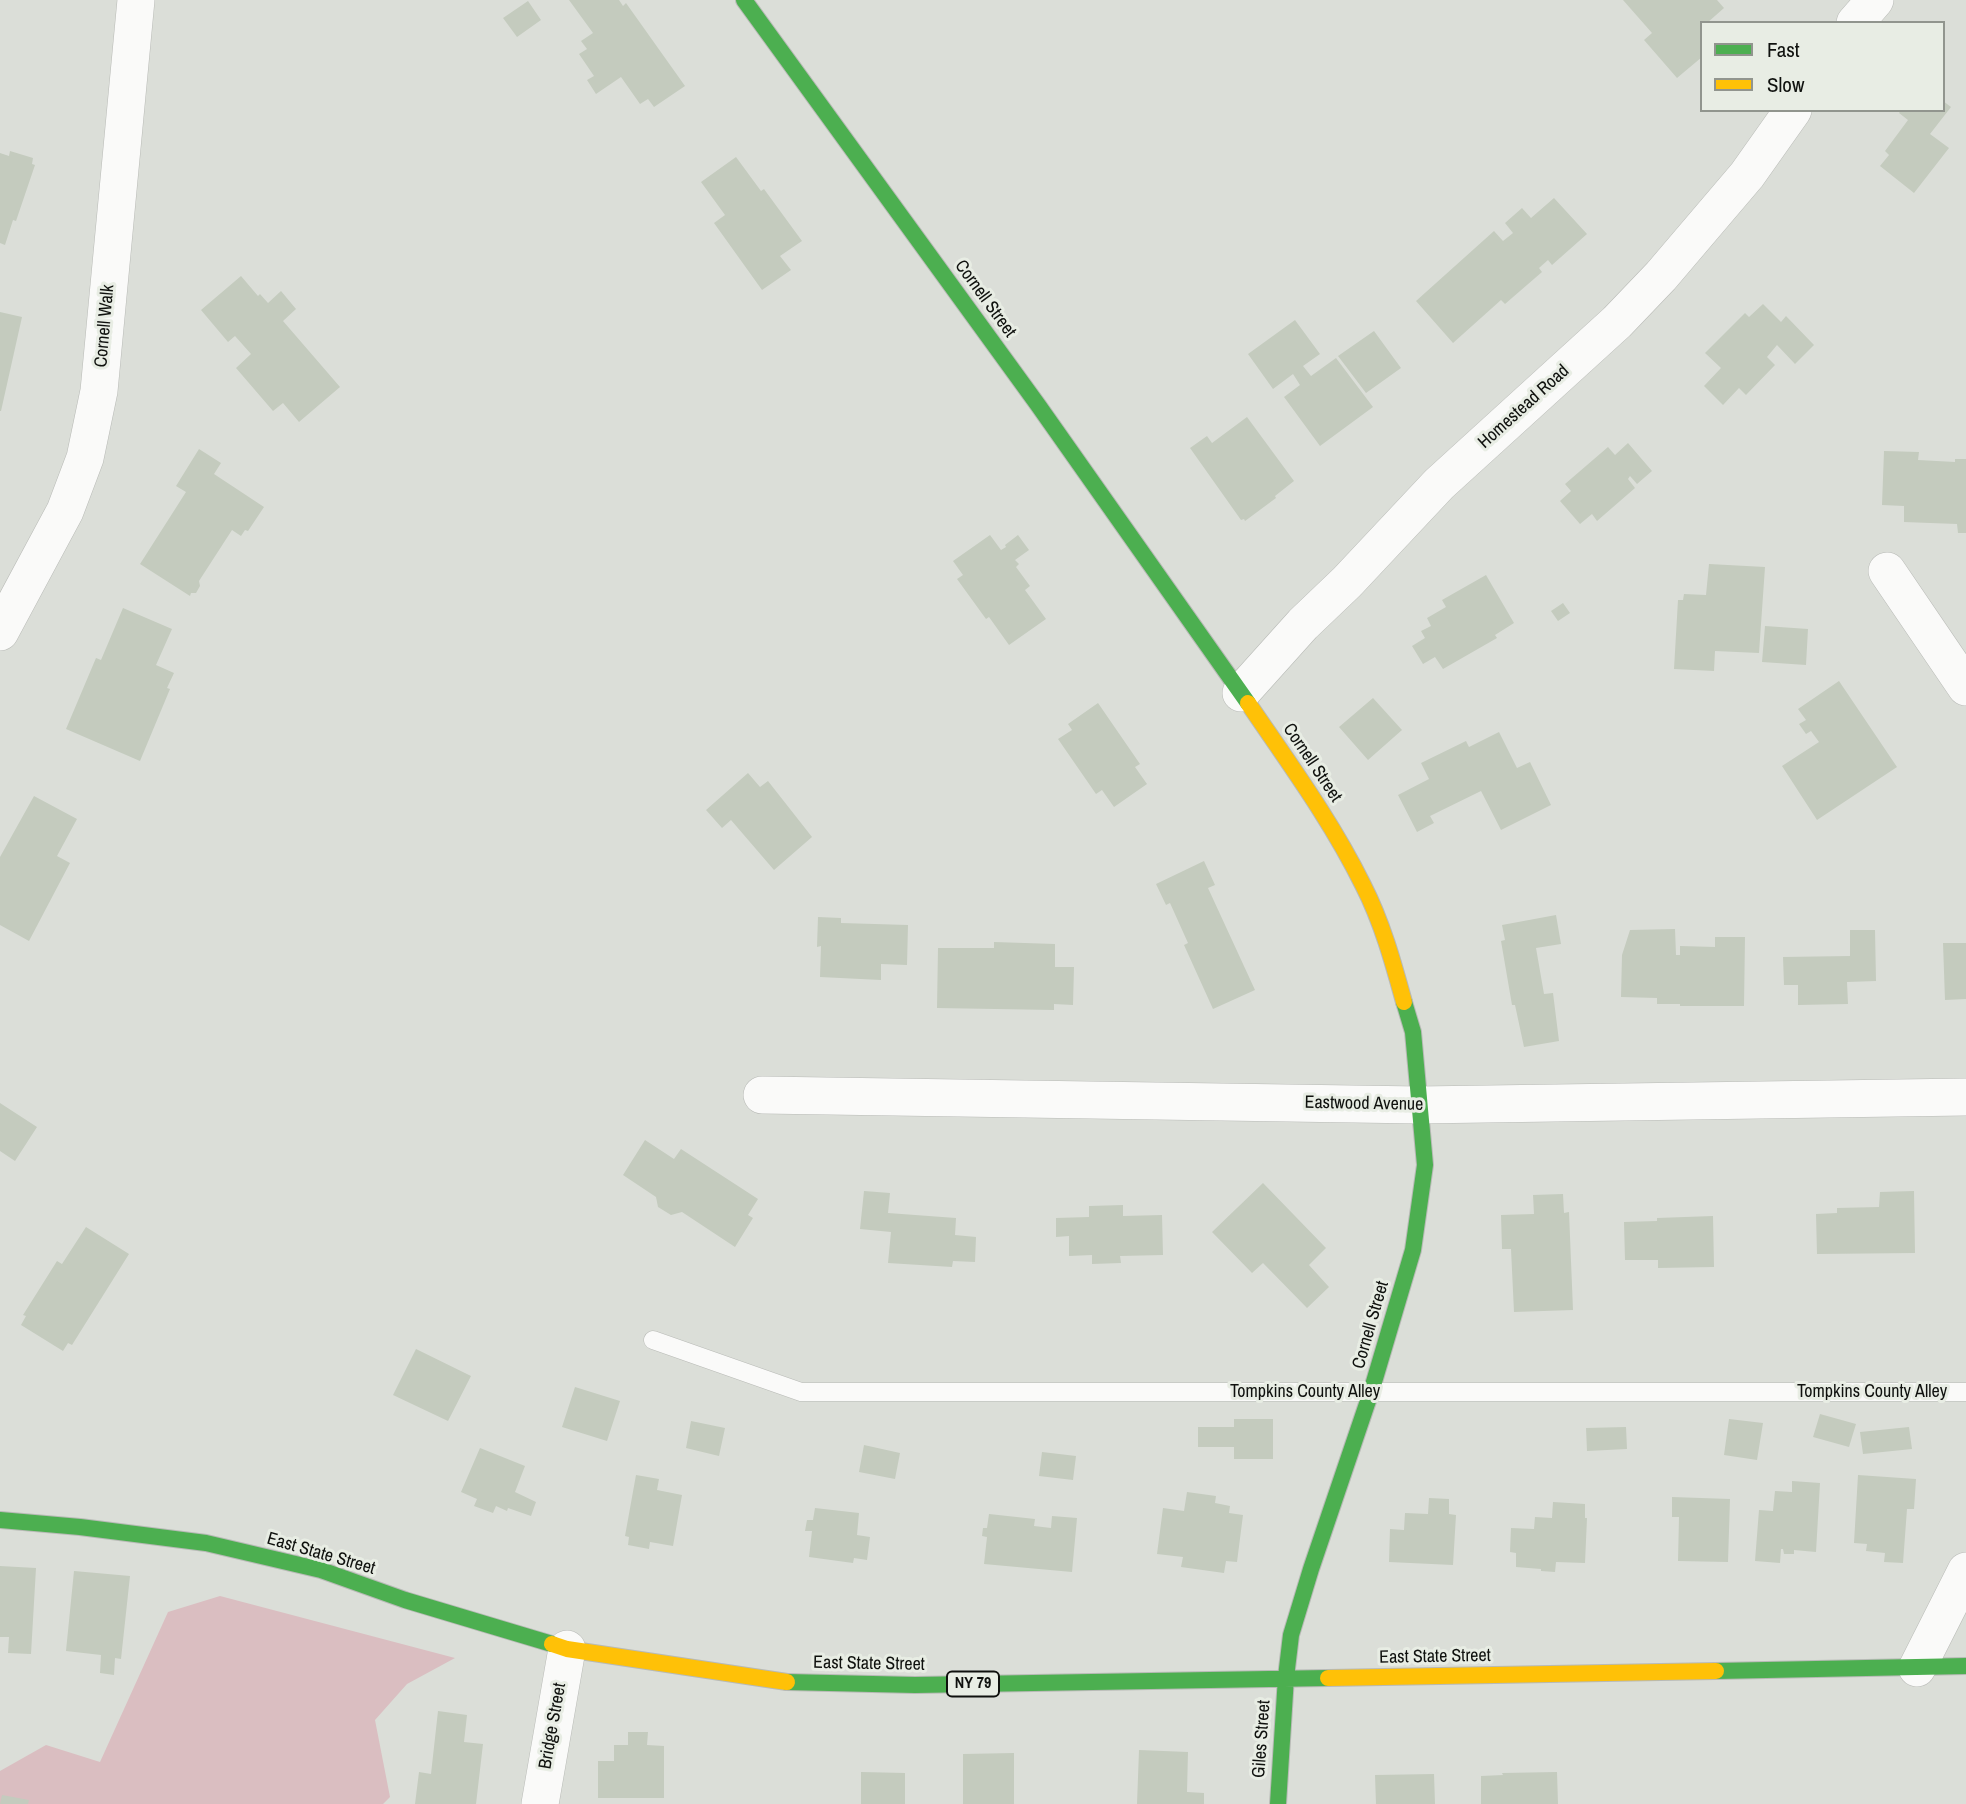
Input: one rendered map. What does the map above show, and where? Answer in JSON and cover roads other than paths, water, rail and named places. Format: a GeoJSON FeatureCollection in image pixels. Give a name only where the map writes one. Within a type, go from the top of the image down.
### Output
{"type":"FeatureCollection","features":[{"type":"Feature","properties":{"kind":"main road","name":"Cornell Street"},"geometry":{"type":"LineString","coordinates":[[744,0],[1038,405],[1324,814],[1364,886],[1388,944],[1413,1032],[1425,1165],[1413,1250],[1371,1392],[1291,1635],[1286,1677]]}},
{"type":"Feature","properties":{"kind":"main road","name":"East State Street"},"geometry":{"type":"LineString","coordinates":[[0,1520],[206,1543],[321,1570],[405,1600],[567,1649],[780,1682],[915,1685],[1966,1666]]}},
{"type":"Feature","properties":{"kind":"main road","name":"Giles Street"},"geometry":{"type":"LineString","coordinates":[[1278,1804],[1286,1677]]}},
{"type":"Feature","properties":{"kind":"street","name":"Cornell Walk"},"geometry":{"type":"LineString","coordinates":[[0,632],[65,511],[85,458],[99,391],[136,0]]}},
{"type":"Feature","properties":{"kind":"street"},"geometry":{"type":"LineString","coordinates":[[1857,21],[1875,0]]}},
{"type":"Feature","properties":{"kind":"street","name":"Homestead Road"},"geometry":{"type":"LineString","coordinates":[[1241,693],[1303,624],[1347,582],[1439,484],[1617,323],[1747,175],[1792,112]]}},
{"type":"Feature","properties":{"kind":"street"},"geometry":{"type":"LineString","coordinates":[[1887,571],[1966,687]]}},
{"type":"Feature","properties":{"kind":"street","name":"Eastwood Avenue"},"geometry":{"type":"LineString","coordinates":[[762,1095],[1419,1105],[1966,1097]]}},
{"type":"Feature","properties":{"kind":"street"},"geometry":{"type":"LineString","coordinates":[[1917,1668],[1966,1571]]}},
{"type":"Feature","properties":{"kind":"street","name":"Bridge Street"},"geometry":{"type":"LineString","coordinates":[[540,1804],[567,1649]]}},
{"type":"Feature","properties":{"kind":"lane","name":"Tompkins County Alley"},"geometry":{"type":"LineString","coordinates":[[653,1340],[801,1391],[1966,1392]]}}]}
